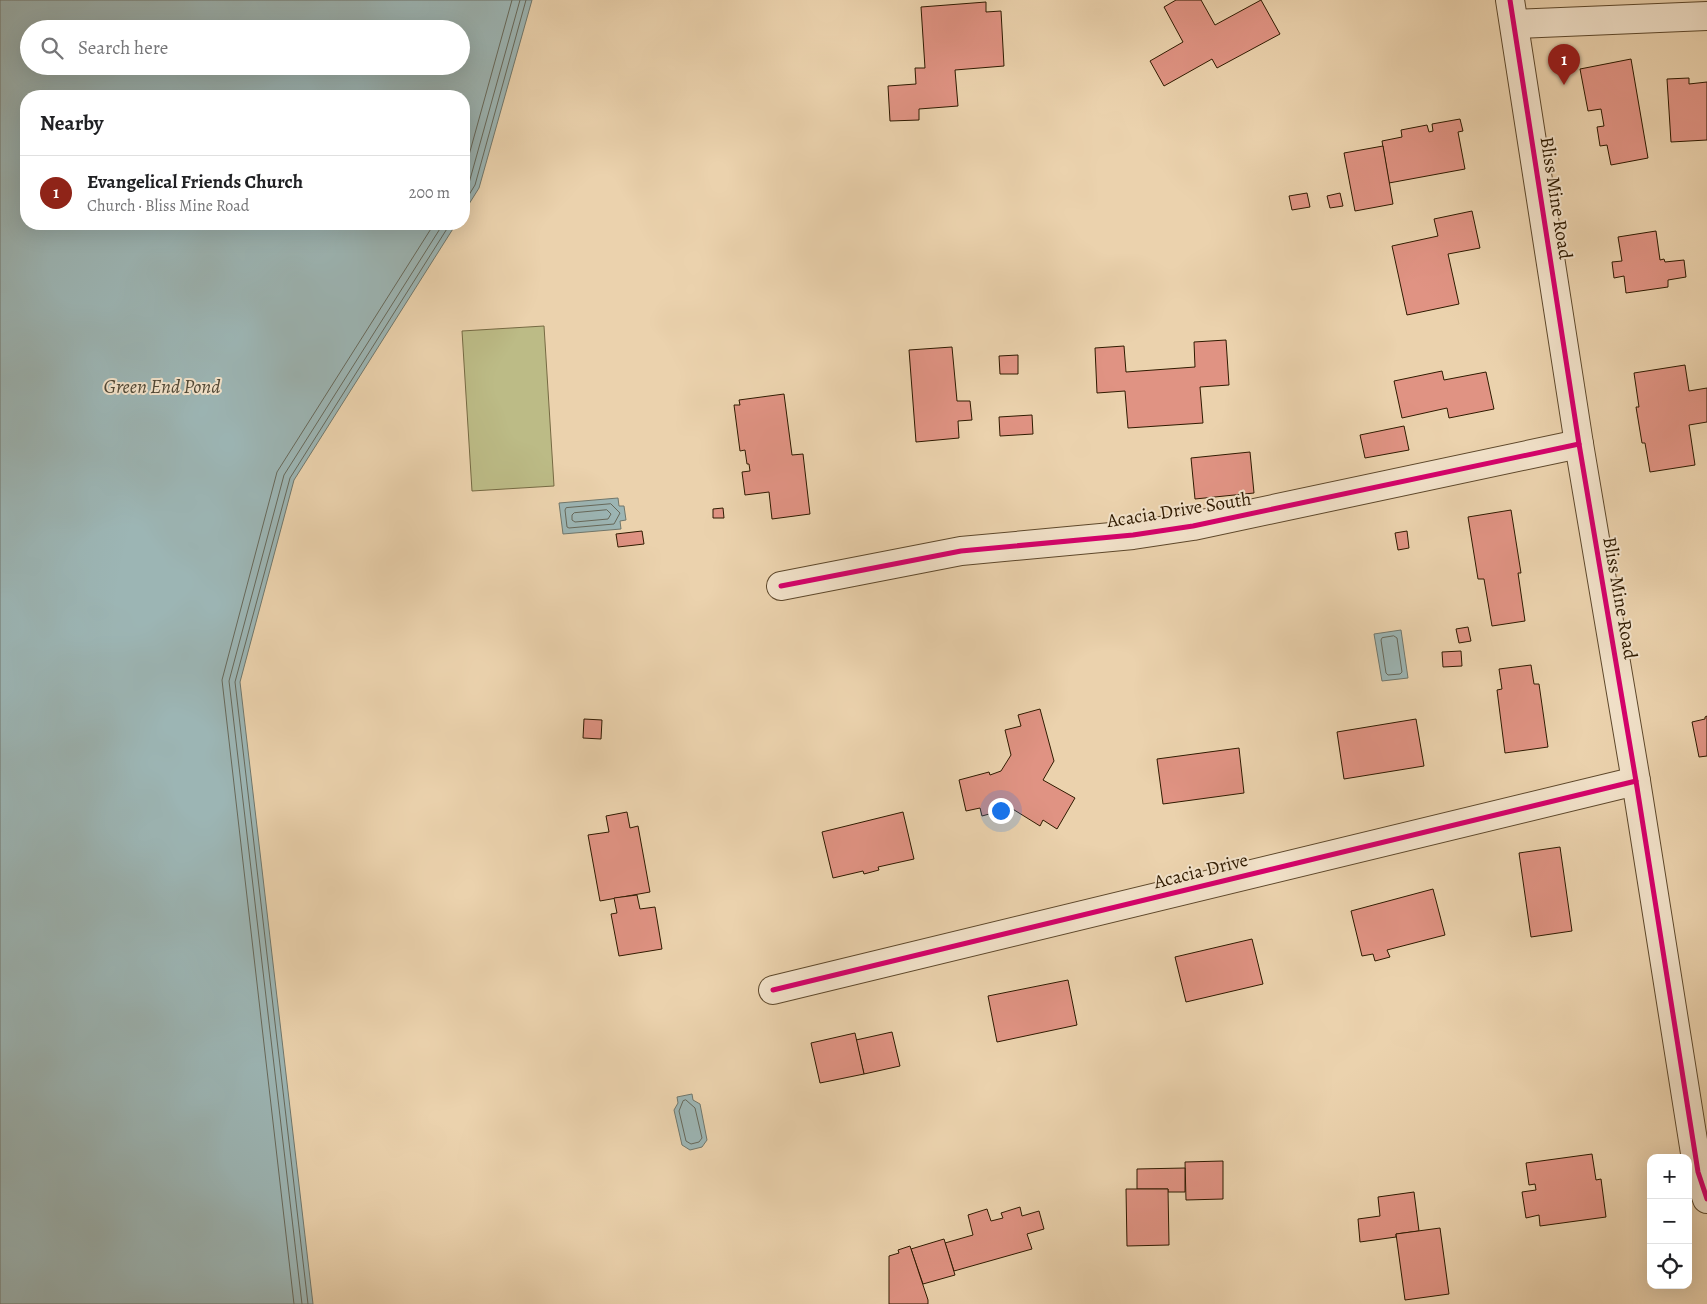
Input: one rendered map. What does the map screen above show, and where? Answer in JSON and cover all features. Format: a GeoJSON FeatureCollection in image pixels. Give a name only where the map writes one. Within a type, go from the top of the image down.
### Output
{"type":"FeatureCollection","features":[{"type":"Feature","properties":{"kind":"street"},"geometry":{"type":"LineString","coordinates":[[1512,12],[1707,16]]}},
{"type":"Feature","properties":{"kind":"street","name":"Bliss Mine Road"},"geometry":{"type":"LineString","coordinates":[[1512,12],[1579,444],[1636,781],[1698,1172],[1707,1200]]}},
{"type":"Feature","properties":{"kind":"street","name":"Acacia Drive South"},"geometry":{"type":"LineString","coordinates":[[781,586],[961,551],[1133,535],[1193,526],[1579,444]]}},
{"type":"Feature","properties":{"kind":"street","name":"Acacia Drive"},"geometry":{"type":"LineString","coordinates":[[773,990],[1636,781]]}},
{"type":"Feature","properties":{"kind":"shaded area"},"geometry":{"type":"Polygon","coordinates":[[[544,326],[554,486],[472,491],[462,331],[544,326]]]}},
{"type":"Feature","properties":{"kind":"water","name":"Green End Pond"},"geometry":{"type":"Polygon","coordinates":[[[0,0],[532,0],[479,188],[470,202],[470,90],[20,90],[20,230],[452,230],[294,480],[240,682],[313,1304],[0,1304],[0,0]]]}},
{"type":"Feature","properties":{"kind":"water"},"geometry":{"type":"Polygon","coordinates":[[[618,498],[619,506],[624,506],[626,520],[620,521],[621,529],[563,534],[559,503],[618,498]]]}},
{"type":"Feature","properties":{"kind":"water"},"geometry":{"type":"Polygon","coordinates":[[[1401,630],[1408,678],[1382,681],[1374,634],[1401,630]]]}},
{"type":"Feature","properties":{"kind":"water"},"geometry":{"type":"Polygon","coordinates":[[[692,1094],[693,1100],[700,1104],[707,1140],[702,1147],[690,1150],[682,1145],[674,1110],[678,1103],[677,1097],[692,1094]]]}},
{"type":"Feature","properties":{"kind":"building"},"geometry":{"type":"Polygon","coordinates":[[[1176,0],[1201,0],[1215,25],[1261,0],[1280,34],[1217,68],[1212,59],[1164,86],[1150,61],[1183,42],[1164,7],[1176,0]]]}},
{"type":"Feature","properties":{"kind":"building"},"geometry":{"type":"Polygon","coordinates":[[[986,2],[986,12],[1001,11],[1004,66],[955,70],[958,106],[919,109],[919,120],[890,121],[888,86],[916,84],[915,68],[925,68],[921,7],[986,2]]]}},
{"type":"Feature","properties":{"kind":"building"},"geometry":{"type":"Polygon","coordinates":[[[1631,59],[1648,158],[1611,165],[1607,145],[1600,146],[1597,127],[1604,126],[1601,109],[1588,111],[1580,69],[1631,59]]]}},
{"type":"Feature","properties":{"kind":"building"},"geometry":{"type":"Polygon","coordinates":[[[1689,78],[1689,84],[1707,82],[1707,140],[1671,142],[1667,79],[1689,78]]]}},
{"type":"Feature","properties":{"kind":"building"},"geometry":{"type":"Polygon","coordinates":[[[1460,119],[1463,131],[1458,132],[1465,169],[1389,183],[1382,141],[1402,137],[1401,130],[1427,125],[1429,132],[1433,131],[1432,124],[1460,119]]]}},
{"type":"Feature","properties":{"kind":"building"},"geometry":{"type":"Polygon","coordinates":[[[1383,146],[1393,204],[1355,211],[1344,153],[1383,146]]]}},
{"type":"Feature","properties":{"kind":"building"},"geometry":{"type":"Polygon","coordinates":[[[1307,193],[1310,207],[1292,210],[1289,196],[1307,193]]]}},
{"type":"Feature","properties":{"kind":"building"},"geometry":{"type":"Polygon","coordinates":[[[1340,193],[1343,206],[1330,208],[1327,196],[1340,193]]]}},
{"type":"Feature","properties":{"kind":"building"},"geometry":{"type":"Polygon","coordinates":[[[1472,211],[1480,248],[1448,254],[1459,304],[1407,315],[1392,246],[1438,236],[1434,219],[1472,211]]]}},
{"type":"Feature","properties":{"kind":"building"},"geometry":{"type":"Polygon","coordinates":[[[1656,231],[1660,260],[1664,259],[1665,262],[1684,260],[1686,277],[1668,280],[1668,287],[1626,293],[1624,276],[1614,278],[1612,262],[1622,261],[1618,237],[1656,231]]]}},
{"type":"Feature","properties":{"kind":"building"},"geometry":{"type":"Polygon","coordinates":[[[1226,340],[1229,385],[1200,387],[1203,423],[1128,428],[1125,391],[1097,393],[1095,348],[1124,346],[1126,372],[1195,367],[1194,342],[1226,340]]]}},
{"type":"Feature","properties":{"kind":"building"},"geometry":{"type":"Polygon","coordinates":[[[952,347],[957,401],[970,401],[972,420],[958,421],[959,438],[916,442],[909,350],[952,347]]]}},
{"type":"Feature","properties":{"kind":"building"},"geometry":{"type":"Polygon","coordinates":[[[1018,355],[1018,374],[1000,374],[999,356],[1018,355]]]}},
{"type":"Feature","properties":{"kind":"building"},"geometry":{"type":"Polygon","coordinates":[[[1685,365],[1689,391],[1707,388],[1707,422],[1689,425],[1695,465],[1650,472],[1645,443],[1642,443],[1636,407],[1639,407],[1634,373],[1685,365]]]}},
{"type":"Feature","properties":{"kind":"building"},"geometry":{"type":"Polygon","coordinates":[[[1442,371],[1444,380],[1486,372],[1494,409],[1449,418],[1447,408],[1402,418],[1394,381],[1442,371]]]}},
{"type":"Feature","properties":{"kind":"building"},"geometry":{"type":"Polygon","coordinates":[[[784,394],[792,455],[803,454],[810,514],[772,519],[769,492],[745,495],[742,472],[750,471],[745,450],[740,451],[734,405],[740,405],[739,400],[784,394]]]}},
{"type":"Feature","properties":{"kind":"building"},"geometry":{"type":"Polygon","coordinates":[[[1032,415],[1033,434],[1000,436],[999,417],[1032,415]]]}},
{"type":"Feature","properties":{"kind":"building"},"geometry":{"type":"Polygon","coordinates":[[[1404,426],[1409,450],[1365,458],[1360,435],[1404,426]]]}},
{"type":"Feature","properties":{"kind":"building"},"geometry":{"type":"Polygon","coordinates":[[[1250,452],[1254,493],[1195,499],[1191,458],[1250,452]]]}},
{"type":"Feature","properties":{"kind":"building"},"geometry":{"type":"Polygon","coordinates":[[[723,508],[724,518],[713,518],[713,509],[723,508]]]}},
{"type":"Feature","properties":{"kind":"building"},"geometry":{"type":"Polygon","coordinates":[[[1511,510],[1521,573],[1518,573],[1525,621],[1492,626],[1484,579],[1478,579],[1468,517],[1511,510]]]}},
{"type":"Feature","properties":{"kind":"building"},"geometry":{"type":"Polygon","coordinates":[[[642,531],[644,544],[618,547],[616,534],[642,531]]]}},
{"type":"Feature","properties":{"kind":"building"},"geometry":{"type":"Polygon","coordinates":[[[1407,531],[1409,548],[1398,550],[1395,533],[1407,531]]]}},
{"type":"Feature","properties":{"kind":"building"},"geometry":{"type":"Polygon","coordinates":[[[1468,627],[1471,641],[1459,643],[1456,629],[1468,627]]]}},
{"type":"Feature","properties":{"kind":"building"},"geometry":{"type":"Polygon","coordinates":[[[1461,651],[1462,666],[1443,667],[1442,652],[1461,651]]]}},
{"type":"Feature","properties":{"kind":"building"},"geometry":{"type":"Polygon","coordinates":[[[1531,665],[1534,684],[1539,684],[1548,747],[1505,753],[1497,690],[1502,689],[1499,669],[1531,665]]]}},
{"type":"Feature","properties":{"kind":"building"},"geometry":{"type":"Polygon","coordinates":[[[1040,709],[1054,761],[1043,780],[1075,798],[1057,829],[1043,820],[1040,826],[1011,808],[982,816],[980,808],[966,811],[959,780],[989,772],[990,775],[1001,771],[1011,755],[1005,730],[1021,726],[1018,715],[1040,709]]]}},
{"type":"Feature","properties":{"kind":"building"},"geometry":{"type":"Polygon","coordinates":[[[1707,716],[1707,756],[1699,757],[1692,722],[1705,719],[1707,716]]]}},
{"type":"Feature","properties":{"kind":"building"},"geometry":{"type":"Polygon","coordinates":[[[584,719],[602,720],[601,739],[583,738],[584,719]]]}},
{"type":"Feature","properties":{"kind":"building"},"geometry":{"type":"Polygon","coordinates":[[[1416,719],[1424,766],[1344,779],[1337,732],[1416,719]]]}},
{"type":"Feature","properties":{"kind":"building"},"geometry":{"type":"Polygon","coordinates":[[[1239,748],[1244,793],[1163,804],[1157,759],[1239,748]]]}},
{"type":"Feature","properties":{"kind":"building"},"geometry":{"type":"Polygon","coordinates":[[[627,812],[630,828],[638,826],[650,892],[600,901],[588,835],[609,832],[606,816],[627,812]]]}},
{"type":"Feature","properties":{"kind":"building"},"geometry":{"type":"Polygon","coordinates":[[[903,812],[914,859],[878,867],[879,870],[864,874],[863,871],[833,878],[822,832],[903,812]]]}},
{"type":"Feature","properties":{"kind":"building"},"geometry":{"type":"Polygon","coordinates":[[[1560,847],[1572,931],[1531,937],[1519,853],[1560,847]]]}},
{"type":"Feature","properties":{"kind":"building"},"geometry":{"type":"Polygon","coordinates":[[[1433,889],[1445,935],[1387,950],[1390,957],[1375,961],[1373,954],[1362,956],[1351,911],[1433,889]]]}},
{"type":"Feature","properties":{"kind":"building"},"geometry":{"type":"Polygon","coordinates":[[[637,895],[640,909],[655,907],[662,949],[619,956],[611,914],[617,913],[614,898],[637,895]]]}},
{"type":"Feature","properties":{"kind":"building"},"geometry":{"type":"Polygon","coordinates":[[[1252,939],[1263,984],[1186,1002],[1175,957],[1252,939]]]}},
{"type":"Feature","properties":{"kind":"building"},"geometry":{"type":"Polygon","coordinates":[[[1068,980],[1077,1025],[997,1042],[988,996],[1068,980]]]}},
{"type":"Feature","properties":{"kind":"building"},"geometry":{"type":"Polygon","coordinates":[[[892,1032],[900,1066],[864,1074],[856,1040],[892,1032]]]}},
{"type":"Feature","properties":{"kind":"building"},"geometry":{"type":"Polygon","coordinates":[[[855,1033],[864,1074],[820,1083],[811,1043],[855,1033]]]}},
{"type":"Feature","properties":{"kind":"building"},"geometry":{"type":"Polygon","coordinates":[[[1592,1154],[1596,1180],[1601,1179],[1606,1217],[1540,1226],[1539,1215],[1526,1218],[1522,1192],[1536,1190],[1535,1184],[1529,1185],[1526,1163],[1592,1154]]]}},
{"type":"Feature","properties":{"kind":"building"},"geometry":{"type":"Polygon","coordinates":[[[1223,1161],[1223,1199],[1186,1200],[1185,1162],[1223,1161]]]}},
{"type":"Feature","properties":{"kind":"building"},"geometry":{"type":"Polygon","coordinates":[[[1185,1168],[1185,1192],[1168,1192],[1168,1189],[1137,1189],[1137,1169],[1185,1168]]]}},
{"type":"Feature","properties":{"kind":"building"},"geometry":{"type":"Polygon","coordinates":[[[1126,1189],[1168,1189],[1169,1245],[1127,1246],[1126,1189]]]}},
{"type":"Feature","properties":{"kind":"building"},"geometry":{"type":"Polygon","coordinates":[[[1414,1192],[1419,1231],[1396,1234],[1396,1237],[1360,1242],[1358,1219],[1380,1216],[1378,1197],[1414,1192]]]}},
{"type":"Feature","properties":{"kind":"building"},"geometry":{"type":"Polygon","coordinates":[[[1020,1207],[1022,1216],[1039,1211],[1044,1229],[1027,1234],[1032,1249],[954,1271],[945,1243],[973,1235],[968,1215],[987,1209],[991,1221],[1003,1218],[1001,1213],[1020,1207]]]}},
{"type":"Feature","properties":{"kind":"building"},"geometry":{"type":"Polygon","coordinates":[[[1440,1228],[1449,1294],[1405,1300],[1396,1234],[1440,1228]]]}},
{"type":"Feature","properties":{"kind":"building"},"geometry":{"type":"Polygon","coordinates":[[[944,1239],[955,1275],[923,1284],[911,1249],[944,1239]]]}},
{"type":"Feature","properties":{"kind":"building"},"geometry":{"type":"Polygon","coordinates":[[[910,1246],[928,1304],[889,1304],[889,1256],[899,1253],[898,1250],[910,1246]]]}},
{"type":"Feature","properties":{"kind":"cycle path"},"geometry":{"type":"LineString","coordinates":[[1510,0],[1579,444],[1636,781],[1698,1172],[1707,1199]]}},
{"type":"Feature","properties":{"kind":"cycle path"},"geometry":{"type":"LineString","coordinates":[[781,586],[961,551],[1133,535],[1193,526],[1579,444]]}},
{"type":"Feature","properties":{"kind":"cycle path"},"geometry":{"type":"LineString","coordinates":[[773,990],[1636,781]]}},
{"type":"Feature","properties":{"kind":"place","name":"Evangelical Friends Church"},"geometry":{"type":"Point","coordinates":[1564,85]}}]}
